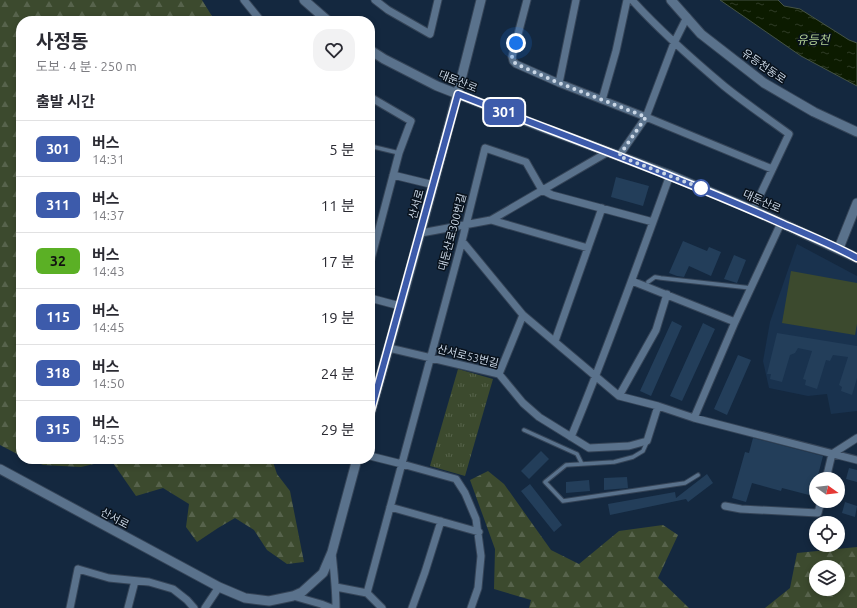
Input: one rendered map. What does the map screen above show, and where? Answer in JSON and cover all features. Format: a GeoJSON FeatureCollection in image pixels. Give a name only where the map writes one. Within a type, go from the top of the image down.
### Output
{"type":"FeatureCollection","features":[{"type":"Feature","properties":{"kind":"main road"},"geometry":{"type":"LineString","coordinates":[[304,0],[322,16]]}},
{"type":"Feature","properties":{"kind":"main road","name":"산서로"},"geometry":{"type":"LineString","coordinates":[[375,396],[434,185],[481,0]]}},
{"type":"Feature","properties":{"kind":"main road","name":"유등천동로"},"geometry":{"type":"LineString","coordinates":[[671,0],[701,34],[764,84],[814,112],[857,132]]}},
{"type":"Feature","properties":{"kind":"main road","name":"대둔산로"},"geometry":{"type":"LineString","coordinates":[[375,54],[384,60],[437,86],[670,175],[839,248],[857,258]]}},
{"type":"Feature","properties":{"kind":"main road"},"geometry":{"type":"LineString","coordinates":[[839,248],[857,203]]}},
{"type":"Feature","properties":{"kind":"main road","name":"산서로"},"geometry":{"type":"LineString","coordinates":[[0,469],[219,587],[245,598],[269,601],[293,596],[302,592],[323,573],[332,552],[356,464]]}},
{"type":"Feature","properties":{"kind":"street"},"geometry":{"type":"LineString","coordinates":[[244,0],[257,16]]}},
{"type":"Feature","properties":{"kind":"street"},"geometry":{"type":"LineString","coordinates":[[375,0],[388,10],[430,34],[438,0]]}},
{"type":"Feature","properties":{"kind":"street"},"geometry":{"type":"LineString","coordinates":[[527,0],[512,57],[516,64],[559,83],[772,169]]}},
{"type":"Feature","properties":{"kind":"street"},"geometry":{"type":"LineString","coordinates":[[559,83],[576,0]]}},
{"type":"Feature","properties":{"kind":"street"},"geometry":{"type":"LineString","coordinates":[[602,100],[616,51],[627,0]]}},
{"type":"Feature","properties":{"kind":"street"},"geometry":{"type":"LineString","coordinates":[[632,0],[674,43],[725,87],[789,134],[753,210]]}},
{"type":"Feature","properties":{"kind":"street"},"geometry":{"type":"LineString","coordinates":[[619,156],[646,117],[674,43],[687,17]]}},
{"type":"Feature","properties":{"kind":"street"},"geometry":{"type":"LineString","coordinates":[[375,100],[411,121],[399,153],[375,244]]}},
{"type":"Feature","properties":{"kind":"street","name":"대둔산로300번길"},"geometry":{"type":"LineString","coordinates":[[366,593],[462,241],[485,148],[526,162],[542,190]]}},
{"type":"Feature","properties":{"kind":"street"},"geometry":{"type":"LineString","coordinates":[[421,233],[466,226],[491,220],[608,152]]}},
{"type":"Feature","properties":{"kind":"street"},"geometry":{"type":"LineString","coordinates":[[393,175],[434,185]]}},
{"type":"Feature","properties":{"kind":"street"},"geometry":{"type":"LineString","coordinates":[[571,437],[632,281],[670,175]]}},
{"type":"Feature","properties":{"kind":"street"},"geometry":{"type":"LineString","coordinates":[[542,190],[552,195],[653,222]]}},
{"type":"Feature","properties":{"kind":"street"},"geometry":{"type":"LineString","coordinates":[[555,341],[602,208]]}},
{"type":"Feature","properties":{"kind":"street"},"geometry":{"type":"LineString","coordinates":[[491,220],[588,248]]}},
{"type":"Feature","properties":{"kind":"street"},"geometry":{"type":"LineString","coordinates":[[694,418],[735,322],[781,223]]}},
{"type":"Feature","properties":{"kind":"street"},"geometry":{"type":"LineString","coordinates":[[462,241],[523,315],[619,396],[658,406],[694,418],[857,460]]}},
{"type":"Feature","properties":{"kind":"street"},"geometry":{"type":"LineString","coordinates":[[632,281],[735,322]]}},
{"type":"Feature","properties":{"kind":"street"},"geometry":{"type":"LineString","coordinates":[[619,396],[656,330],[667,294]]}},
{"type":"Feature","properties":{"kind":"street"},"geometry":{"type":"LineString","coordinates":[[375,299],[400,306]]}},
{"type":"Feature","properties":{"kind":"street"},"geometry":{"type":"LineString","coordinates":[[499,374],[523,315]]}},
{"type":"Feature","properties":{"kind":"street","name":"산서로53번길"},"geometry":{"type":"LineString","coordinates":[[388,348],[499,374],[528,408],[539,417],[589,448],[628,446],[647,441]]}},
{"type":"Feature","properties":{"kind":"street"},"geometry":{"type":"LineString","coordinates":[[647,441],[658,406]]}},
{"type":"Feature","properties":{"kind":"street"},"geometry":{"type":"LineString","coordinates":[[828,472],[832,454],[857,438]]}},
{"type":"Feature","properties":{"kind":"street"},"geometry":{"type":"LineString","coordinates":[[375,457],[456,480],[465,493],[476,519],[479,532],[481,556],[478,588],[471,608]]}},
{"type":"Feature","properties":{"kind":"street"},"geometry":{"type":"LineString","coordinates":[[725,506],[741,509],[818,513],[819,508]]}},
{"type":"Feature","properties":{"kind":"street"},"geometry":{"type":"LineString","coordinates":[[390,507],[479,532]]}},
{"type":"Feature","properties":{"kind":"street"},"geometry":{"type":"LineString","coordinates":[[412,608],[441,521]]}},
{"type":"Feature","properties":{"kind":"street"},"geometry":{"type":"LineString","coordinates":[[332,552],[336,586],[336,608]]}},
{"type":"Feature","properties":{"kind":"street"},"geometry":{"type":"LineString","coordinates":[[70,608],[78,569],[109,578],[149,582],[174,588],[194,608]]}},
{"type":"Feature","properties":{"kind":"street"},"geometry":{"type":"LineString","coordinates":[[128,608],[135,580]]}},
{"type":"Feature","properties":{"kind":"street"},"geometry":{"type":"LineString","coordinates":[[336,586],[366,593],[382,608]]}},
{"type":"Feature","properties":{"kind":"street"},"geometry":{"type":"LineString","coordinates":[[205,608],[219,587]]}},
{"type":"Feature","properties":{"kind":"street"},"geometry":{"type":"LineString","coordinates":[[293,596],[331,608]]}},
{"type":"Feature","properties":{"kind":"lane"},"geometry":{"type":"LineString","coordinates":[[375,147],[399,153]]}},
{"type":"Feature","properties":{"kind":"lane"},"geometry":{"type":"LineString","coordinates":[[648,282],[655,277],[751,288]]}},
{"type":"Feature","properties":{"kind":"lane"},"geometry":{"type":"LineString","coordinates":[[524,430],[577,454],[582,464]]}},
{"type":"Feature","properties":{"kind":"lane"},"geometry":{"type":"LineString","coordinates":[[647,441],[643,451],[632,457],[614,462],[566,465],[545,482],[563,501],[685,483],[698,475]]}},
{"type":"Feature","properties":{"kind":"shaded area"},"geometry":{"type":"Polygon","coordinates":[[[797,244],[857,276],[857,411],[831,414],[827,394],[808,396],[769,388],[763,361],[770,322],[797,244]]]}},
{"type":"Feature","properties":{"kind":"green space"},"geometry":{"type":"Polygon","coordinates":[[[0,0],[202,0],[212,16],[16,16],[16,453],[0,445],[0,0]]]}},
{"type":"Feature","properties":{"kind":"green space"},"geometry":{"type":"Polygon","coordinates":[[[791,271],[857,283],[857,324],[855,335],[782,323],[791,271]]]}},
{"type":"Feature","properties":{"kind":"green space"},"geometry":{"type":"Polygon","coordinates":[[[458,369],[493,379],[465,476],[430,466],[458,369]]]}},
{"type":"Feature","properties":{"kind":"green space"},"geometry":{"type":"Polygon","coordinates":[[[41,464],[94,464],[81,467],[41,464]]]}},
{"type":"Feature","properties":{"kind":"green space"},"geometry":{"type":"Polygon","coordinates":[[[114,464],[274,464],[277,474],[290,491],[304,562],[287,564],[267,550],[254,530],[235,518],[197,542],[186,527],[189,504],[163,488],[136,496],[114,464]]]}},
{"type":"Feature","properties":{"kind":"green space"},"geometry":{"type":"Polygon","coordinates":[[[488,471],[504,484],[551,550],[579,564],[619,531],[663,525],[678,535],[658,578],[689,608],[529,608],[531,600],[494,589],[495,549],[470,480],[488,471]]]}},
{"type":"Feature","properties":{"kind":"green space"},"geometry":{"type":"Polygon","coordinates":[[[857,547],[857,608],[765,608],[790,588],[797,553],[845,552],[845,548],[857,547]]]}},
{"type":"Feature","properties":{"kind":"water","name":"유등천"},"geometry":{"type":"Polygon","coordinates":[[[720,0],[778,0],[784,6],[800,9],[849,40],[857,43],[857,86],[801,56],[720,0]]]}},
{"type":"Feature","properties":{"kind":"building"},"geometry":{"type":"Polygon","coordinates":[[[616,177],[649,186],[643,206],[611,197],[616,177]]]}},
{"type":"Feature","properties":{"kind":"building"},"geometry":{"type":"Polygon","coordinates":[[[683,241],[707,251],[709,247],[721,252],[711,276],[689,266],[684,277],[669,273],[683,241]]]}},
{"type":"Feature","properties":{"kind":"building"},"geometry":{"type":"Polygon","coordinates":[[[734,255],[746,260],[737,283],[724,279],[734,255]]]}},
{"type":"Feature","properties":{"kind":"building"},"geometry":{"type":"Polygon","coordinates":[[[672,321],[682,326],[651,396],[640,391],[672,321]]]}},
{"type":"Feature","properties":{"kind":"building"},"geometry":{"type":"Polygon","coordinates":[[[703,323],[715,329],[682,401],[670,396],[703,323]]]}},
{"type":"Feature","properties":{"kind":"building"},"geometry":{"type":"Polygon","coordinates":[[[777,333],[857,346],[857,378],[852,395],[841,391],[842,387],[839,385],[848,357],[833,355],[830,361],[826,360],[817,389],[805,385],[806,380],[803,379],[812,351],[798,348],[795,353],[790,355],[782,382],[770,379],[771,374],[767,374],[777,333]]]}},
{"type":"Feature","properties":{"kind":"building"},"geometry":{"type":"Polygon","coordinates":[[[738,355],[751,360],[727,415],[714,409],[738,355]]]}},
{"type":"Feature","properties":{"kind":"building"},"geometry":{"type":"Polygon","coordinates":[[[753,438],[823,456],[819,472],[809,472],[809,495],[782,488],[781,491],[752,483],[746,502],[732,498],[745,452],[749,453],[753,438]]]}},
{"type":"Feature","properties":{"kind":"building"},"geometry":{"type":"Polygon","coordinates":[[[541,451],[549,459],[529,479],[521,471],[541,451]]]}},
{"type":"Feature","properties":{"kind":"building"},"geometry":{"type":"Polygon","coordinates":[[[849,468],[857,470],[857,482],[846,479],[849,468]]]}},
{"type":"Feature","properties":{"kind":"building"},"geometry":{"type":"Polygon","coordinates":[[[707,474],[713,483],[688,502],[686,499],[610,515],[608,504],[675,492],[676,498],[707,474]]]}},
{"type":"Feature","properties":{"kind":"building"},"geometry":{"type":"Polygon","coordinates":[[[627,477],[628,488],[604,490],[604,478],[627,477]]]}},
{"type":"Feature","properties":{"kind":"building"},"geometry":{"type":"Polygon","coordinates":[[[589,480],[590,491],[566,493],[566,482],[589,480]]]}},
{"type":"Feature","properties":{"kind":"building"},"geometry":{"type":"Polygon","coordinates":[[[530,484],[562,525],[554,532],[521,491],[530,484]]]}},
{"type":"Feature","properties":{"kind":"building"},"geometry":{"type":"Polygon","coordinates":[[[845,502],[857,506],[855,517],[842,513],[843,508],[845,508],[845,502]]]}},
{"type":"Feature","properties":{"kind":"bus line","name":"301"},"geometry":{"type":"LineString","coordinates":[[375,396],[458,94],[670,175],[839,248],[857,258]]}},
{"type":"Feature","properties":{"kind":"route"},"geometry":{"type":"LineString","coordinates":[[516,43],[512,57],[516,64],[559,83],[646,117],[619,156],[701,188]]}}]}
